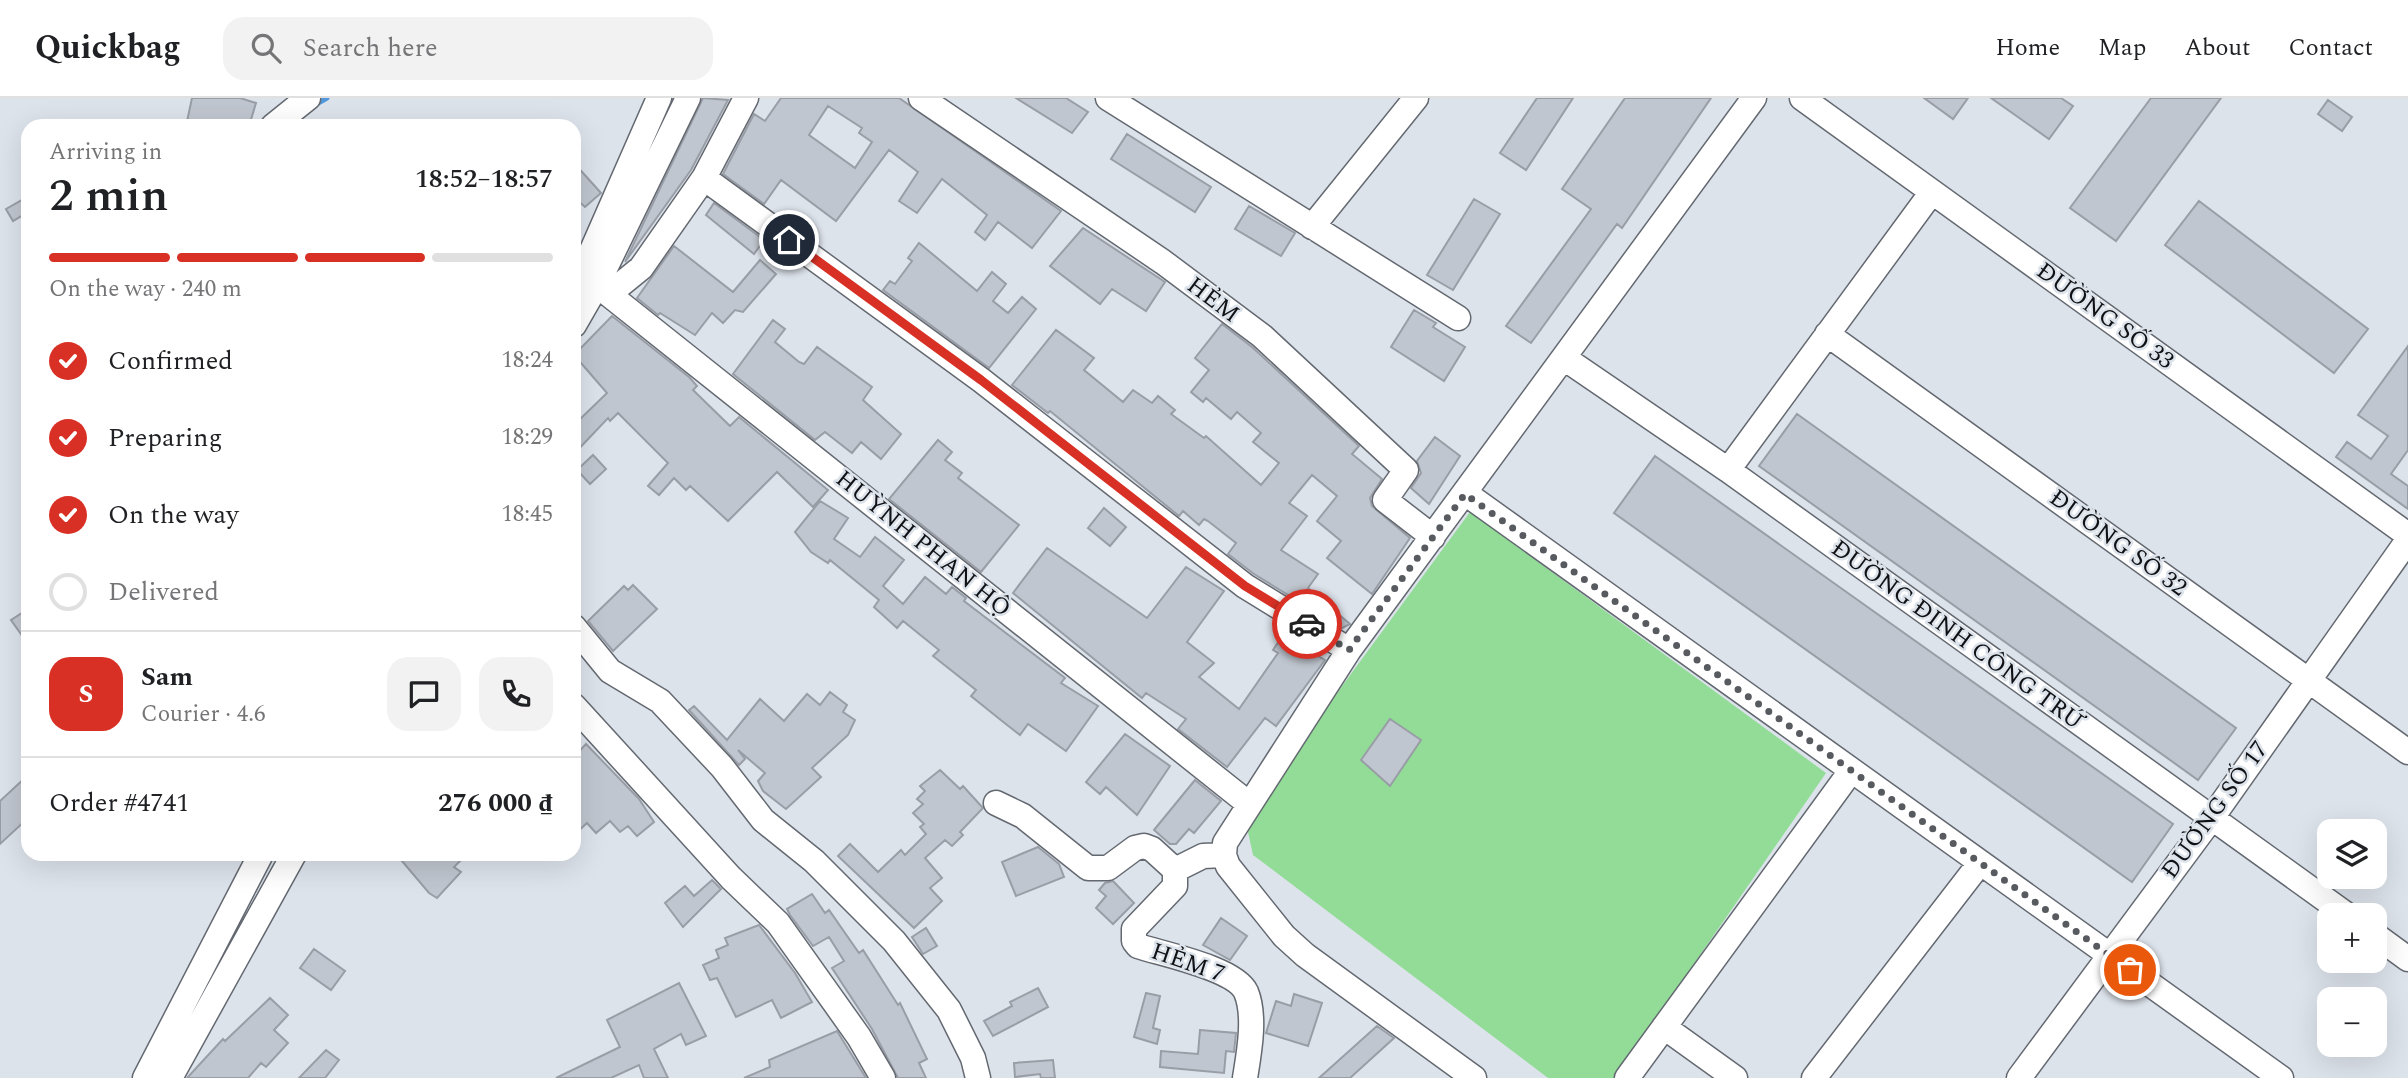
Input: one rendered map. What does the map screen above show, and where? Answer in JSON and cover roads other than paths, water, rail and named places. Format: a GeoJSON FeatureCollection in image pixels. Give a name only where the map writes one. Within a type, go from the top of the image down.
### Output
{"type":"FeatureCollection","features":[{"type":"Feature","properties":{"kind":"street"},"geometry":{"type":"LineString","coordinates":[[282,119],[308,98]]}},
{"type":"Feature","properties":{"kind":"street"},"geometry":{"type":"LineString","coordinates":[[581,304],[659,98]]}},
{"type":"Feature","properties":{"kind":"street"},"geometry":{"type":"LineString","coordinates":[[588,282],[688,98]]}},
{"type":"Feature","properties":{"kind":"street"},"geometry":{"type":"LineString","coordinates":[[588,282],[641,268],[704,178],[746,98]]}},
{"type":"Feature","properties":{"kind":"street","name":"HẺM"},"geometry":{"type":"LineString","coordinates":[[921,98],[1163,262],[1262,336],[1406,470],[1385,500],[1433,537]]}},
{"type":"Feature","properties":{"kind":"street"},"geometry":{"type":"LineString","coordinates":[[1108,98],[1458,318]]}},
{"type":"Feature","properties":{"kind":"street"},"geometry":{"type":"LineString","coordinates":[[1312,227],[1416,98]]}},
{"type":"Feature","properties":{"kind":"street"},"geometry":{"type":"LineString","coordinates":[[1474,1078],[1305,955],[1284,936],[1228,866],[1224,855],[1229,834],[1349,650],[1754,98]]}},
{"type":"Feature","properties":{"kind":"street","name":"ĐƯỜNG SỐ 33"},"geometry":{"type":"LineString","coordinates":[[1802,98],[2408,538]]}},
{"type":"Feature","properties":{"kind":"street"},"geometry":{"type":"LineString","coordinates":[[704,178],[981,380],[1245,586],[1349,650]]}},
{"type":"Feature","properties":{"kind":"street"},"geometry":{"type":"LineString","coordinates":[[1728,470],[1933,192]]}},
{"type":"Feature","properties":{"kind":"street","name":"HUỲNH PHAN HỘ"},"geometry":{"type":"LineString","coordinates":[[588,282],[1249,804]]}},
{"type":"Feature","properties":{"kind":"street","name":"ĐƯỜNG SỐ 32"},"geometry":{"type":"LineString","coordinates":[[1827,334],[2408,752]]}},
{"type":"Feature","properties":{"kind":"street","name":"ĐƯỜNG ĐINH CÔNG TRỨ"},"geometry":{"type":"LineString","coordinates":[[1564,358],[1728,470],[2330,903]]}},
{"type":"Feature","properties":{"kind":"street"},"geometry":{"type":"LineString","coordinates":[[1465,494],[2281,1078]]}},
{"type":"Feature","properties":{"kind":"street","name":"ĐƯỜNG SỐ 17"},"geometry":{"type":"LineString","coordinates":[[2019,1078],[2211,819],[2408,538]]}},
{"type":"Feature","properties":{"kind":"street"},"geometry":{"type":"LineString","coordinates":[[581,636],[610,671],[660,701],[722,767],[763,820],[814,861],[894,941],[949,1010],[973,1058],[978,1078]]}},
{"type":"Feature","properties":{"kind":"street"},"geometry":{"type":"LineString","coordinates":[[581,714],[731,878],[778,923],[803,956],[883,1078]]}},
{"type":"Feature","properties":{"kind":"street"},"geometry":{"type":"LineString","coordinates":[[1627,1078],[1851,771]]}},
{"type":"Feature","properties":{"kind":"street"},"geometry":{"type":"LineString","coordinates":[[996,803],[1023,816],[1088,868],[1108,868],[1135,848],[1144,846],[1152,849],[1175,870],[1203,856],[1224,855]]}},
{"type":"Feature","properties":{"kind":"street"},"geometry":{"type":"LineString","coordinates":[[145,1078],[257,861]]}},
{"type":"Feature","properties":{"kind":"street"},"geometry":{"type":"LineString","coordinates":[[170,1078],[290,861]]}},
{"type":"Feature","properties":{"kind":"street"},"geometry":{"type":"LineString","coordinates":[[1814,1078],[1980,863]]}},
{"type":"Feature","properties":{"kind":"street","name":"HẺM 7"},"geometry":{"type":"LineString","coordinates":[[1175,870],[1175,886],[1134,929],[1134,942],[1138,946],[1221,972],[1236,980],[1245,989],[1250,1007],[1245,1078]]}},
{"type":"Feature","properties":{"kind":"street"},"geometry":{"type":"LineString","coordinates":[[2387,944],[2408,959]]}},
{"type":"Feature","properties":{"kind":"street"},"geometry":{"type":"LineString","coordinates":[[1664,1027],[1735,1078]]}},
{"type":"Feature","properties":{"kind":"waterway"},"geometry":{"type":"LineString","coordinates":[[313,106],[327,98]]}}]}
